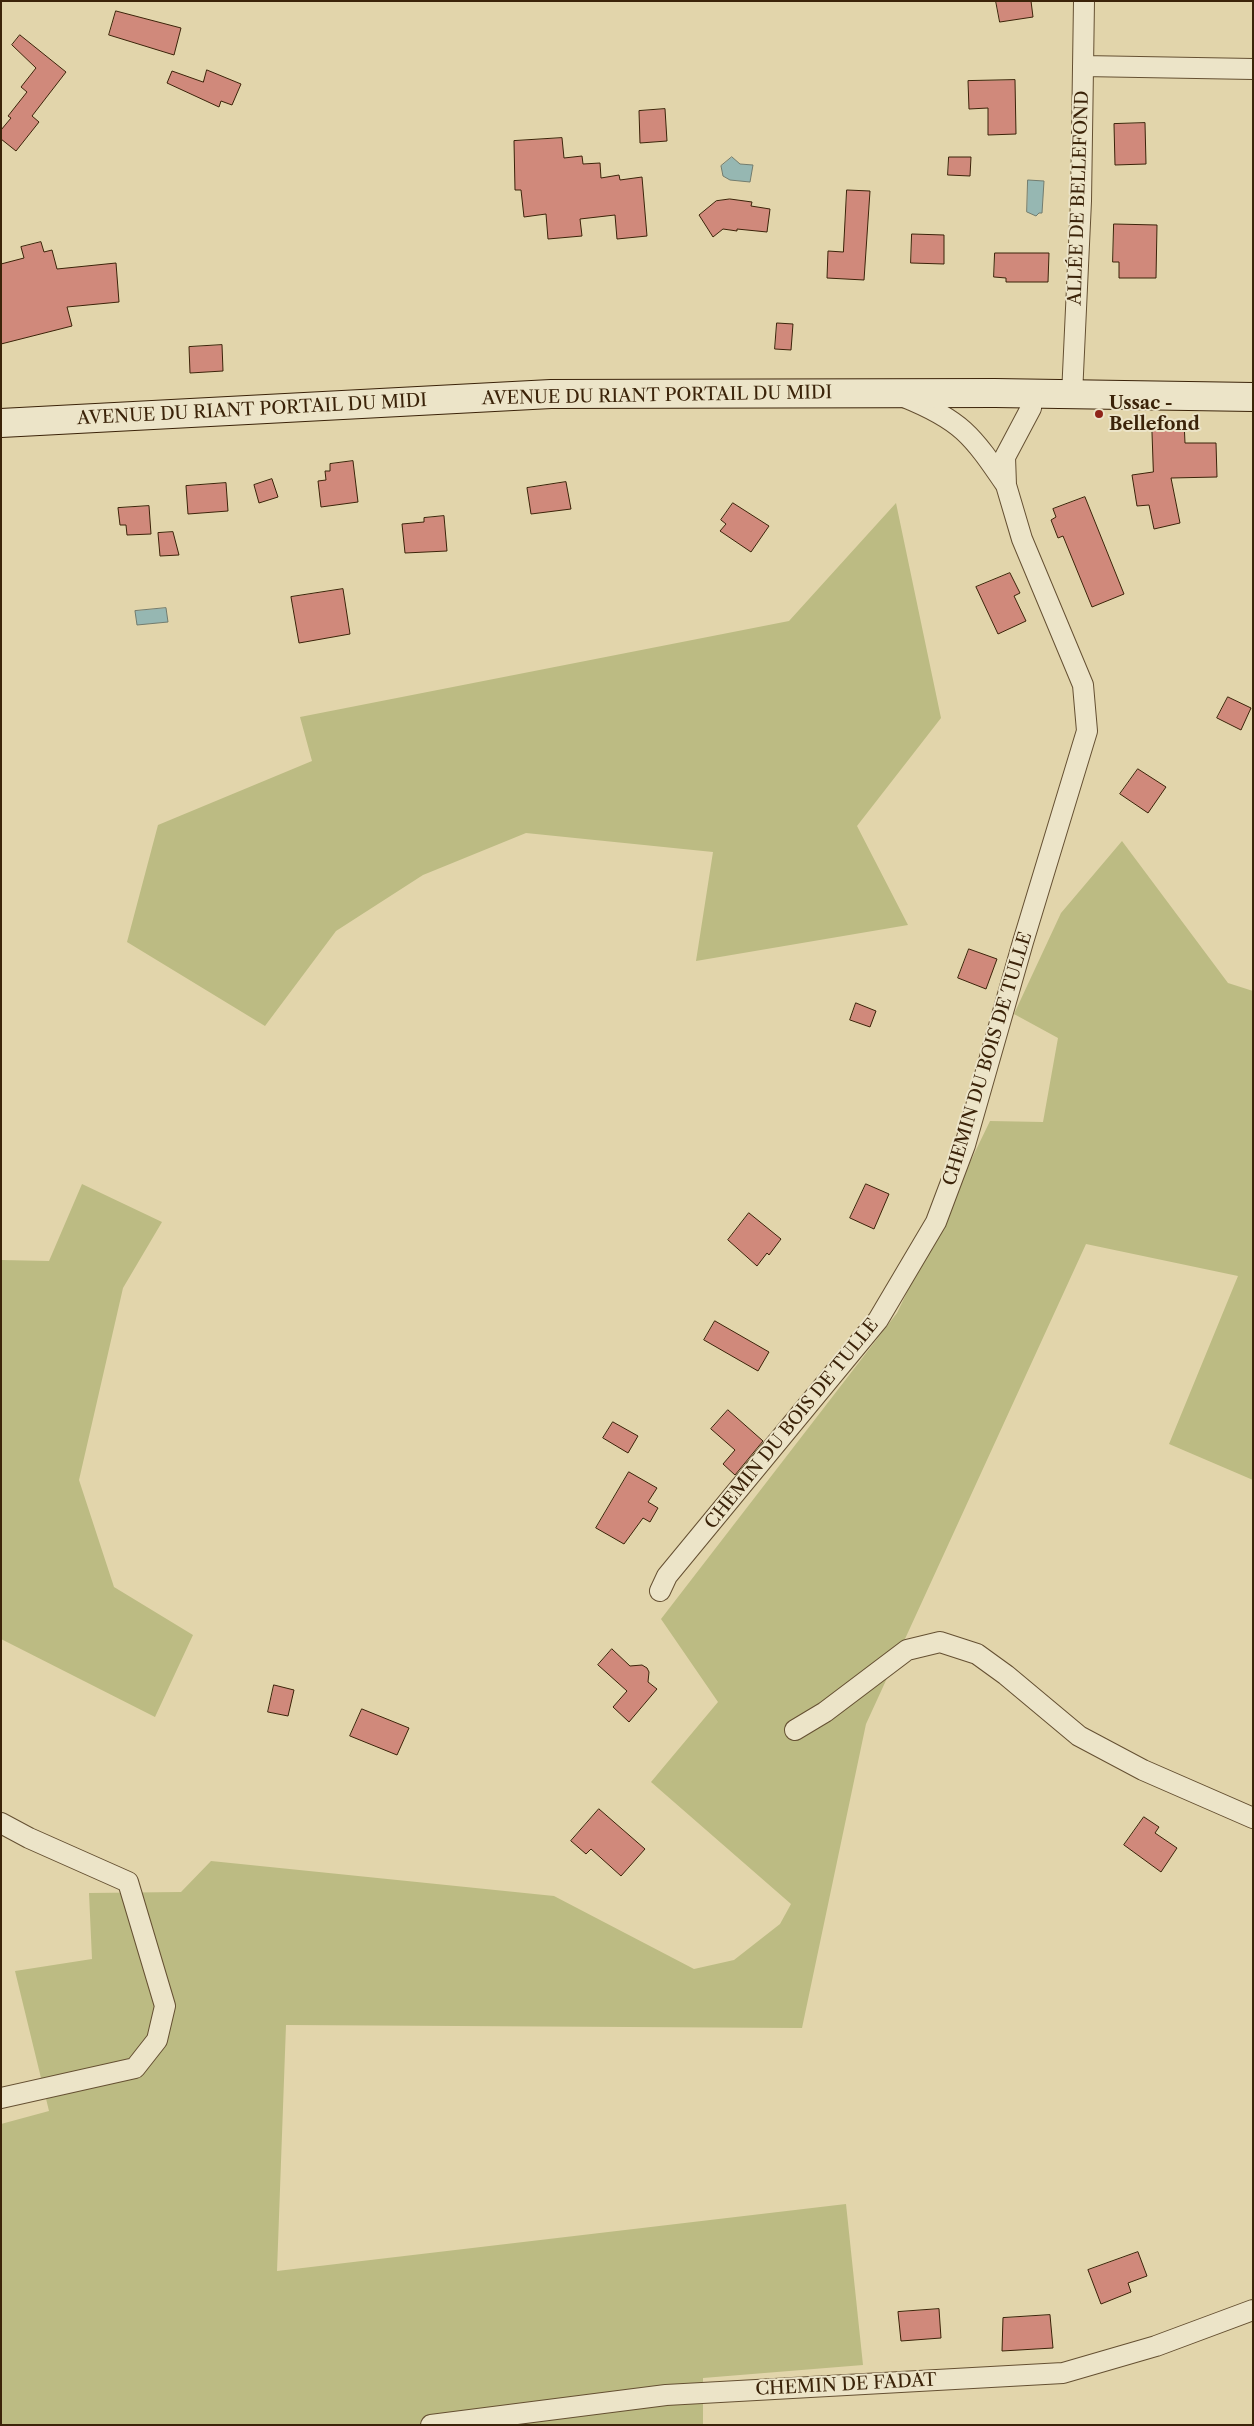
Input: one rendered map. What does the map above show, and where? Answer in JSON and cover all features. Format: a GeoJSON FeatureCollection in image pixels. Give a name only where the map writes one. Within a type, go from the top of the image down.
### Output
{"type":"FeatureCollection","features":[{"type":"Feature","properties":{"kind":"main road","name":"AVENUE DU RIANT PORTAIL DU MIDI"},"geometry":{"type":"LineString","coordinates":[[1,423],[551,394],[895,393],[1253,397]]}},
{"type":"Feature","properties":{"kind":"street","name":"ALLÉE DE BELLEFOND"},"geometry":{"type":"LineString","coordinates":[[1072,395],[1081,201],[1084,1]]}},
{"type":"Feature","properties":{"kind":"street"},"geometry":{"type":"LineString","coordinates":[[1083,66],[1253,69]]}},
{"type":"Feature","properties":{"kind":"street","name":"CHEMIN DU BOIS DE TULLE"},"geometry":{"type":"LineString","coordinates":[[895,393],[936,410],[954,421],[979,446],[1006,485]]}},
{"type":"Feature","properties":{"kind":"street","name":"CHEMIN DU BOIS DE TULLE"},"geometry":{"type":"LineString","coordinates":[[660,1591],[667,1576],[878,1320],[936,1222],[965,1145],[1023,942],[1087,731],[1083,685],[1022,539],[1006,485],[1005,457],[1031,408],[1033,394]]}},
{"type":"Feature","properties":{"kind":"street"},"geometry":{"type":"LineString","coordinates":[[795,1730],[826,1712],[907,1650],[940,1642],[977,1654],[1006,1675],[1079,1736],[1143,1770],[1253,1818]]}},
{"type":"Feature","properties":{"kind":"street"},"geometry":{"type":"LineString","coordinates":[[1,1823],[128,1882],[165,2006],[157,2040],[135,2068],[1,2098]]}},
{"type":"Feature","properties":{"kind":"street","name":"CHEMIN DE FADAT"},"geometry":{"type":"LineString","coordinates":[[431,2425],[666,2395],[1063,2372],[1156,2346],[1253,2310]]}},
{"type":"Feature","properties":{"kind":"shaded area"},"geometry":{"type":"Polygon","coordinates":[[[896,503],[941,718],[857,826],[908,925],[696,961],[713,852],[526,833],[423,875],[336,931],[265,1026],[127,942],[158,825],[312,761],[300,717],[789,621],[896,503]]]}},
{"type":"Feature","properties":{"kind":"shaded area"},"geometry":{"type":"Polygon","coordinates":[[[1122,841],[1228,983],[1253,991],[1253,1480],[1169,1444],[1238,1276],[1086,1244],[866,1724],[802,2028],[286,2025],[277,2271],[846,2204],[863,2365],[703,2378],[703,2425],[1,2425],[1,2124],[49,2111],[15,1971],[92,1959],[89,1893],[181,1892],[211,1861],[554,1896],[694,1969],[734,1960],[780,1924],[791,1904],[651,1782],[718,1702],[661,1619],[897,1313],[990,1121],[1043,1122],[1058,1038],[1014,1014],[1061,913],[1122,841]]]}},
{"type":"Feature","properties":{"kind":"shaded area"},"geometry":{"type":"Polygon","coordinates":[[[82,1184],[162,1222],[123,1288],[79,1480],[114,1587],[193,1635],[155,1717],[1,1639],[1,1260],[49,1261],[82,1184]]]}},
{"type":"Feature","properties":{"kind":"water"},"geometry":{"type":"Polygon","coordinates":[[[732,157],[740,164],[753,165],[750,182],[730,180],[723,176],[721,166],[732,157]]]}},
{"type":"Feature","properties":{"kind":"water"},"geometry":{"type":"Polygon","coordinates":[[[1028,180],[1044,181],[1042,213],[1036,216],[1027,212],[1028,180]]]}},
{"type":"Feature","properties":{"kind":"water"},"geometry":{"type":"Polygon","coordinates":[[[166,608],[168,622],[137,625],[135,611],[166,608]]]}},
{"type":"Feature","properties":{"kind":"building"},"geometry":{"type":"Polygon","coordinates":[[[996,1],[1031,1],[1033,17],[1000,22],[996,1]]]}},
{"type":"Feature","properties":{"kind":"building"},"geometry":{"type":"Polygon","coordinates":[[[116,11],[181,28],[174,55],[109,35],[116,11]]]}},
{"type":"Feature","properties":{"kind":"building"},"geometry":{"type":"Polygon","coordinates":[[[20,35],[66,72],[32,116],[39,122],[16,151],[1,139],[1,130],[11,118],[8,116],[27,92],[21,87],[36,68],[12,45],[20,35]]]}},
{"type":"Feature","properties":{"kind":"building"},"geometry":{"type":"Polygon","coordinates":[[[207,70],[241,84],[232,105],[221,101],[219,107],[167,83],[172,71],[203,82],[207,70]]]}},
{"type":"Feature","properties":{"kind":"building"},"geometry":{"type":"Polygon","coordinates":[[[1015,80],[1016,134],[988,135],[988,108],[969,109],[968,81],[1015,80]]]}},
{"type":"Feature","properties":{"kind":"building"},"geometry":{"type":"Polygon","coordinates":[[[665,109],[667,141],[640,143],[639,111],[665,109]]]}},
{"type":"Feature","properties":{"kind":"building"},"geometry":{"type":"Polygon","coordinates":[[[1145,123],[1146,164],[1115,165],[1114,124],[1145,123]]]}},
{"type":"Feature","properties":{"kind":"building"},"geometry":{"type":"Polygon","coordinates":[[[562,138],[564,158],[582,156],[583,164],[600,163],[601,178],[619,175],[620,180],[642,177],[647,236],[617,239],[615,215],[580,219],[582,236],[548,239],[546,214],[524,217],[521,190],[515,190],[514,141],[562,138]]]}},
{"type":"Feature","properties":{"kind":"building"},"geometry":{"type":"Polygon","coordinates":[[[949,157],[971,157],[970,176],[948,175],[949,157]]]}},
{"type":"Feature","properties":{"kind":"building"},"geometry":{"type":"Polygon","coordinates":[[[847,190],[870,191],[864,280],[827,278],[828,251],[843,252],[847,190]]]}},
{"type":"Feature","properties":{"kind":"building"},"geometry":{"type":"Polygon","coordinates":[[[730,199],[752,202],[751,206],[770,209],[767,232],[723,229],[713,237],[699,215],[716,201],[730,199]]]}},
{"type":"Feature","properties":{"kind":"building"},"geometry":{"type":"Polygon","coordinates":[[[1114,224],[1157,225],[1156,278],[1119,278],[1119,262],[1113,262],[1114,224]]]}},
{"type":"Feature","properties":{"kind":"building"},"geometry":{"type":"Polygon","coordinates":[[[912,234],[944,235],[944,264],[911,263],[912,234]]]}},
{"type":"Feature","properties":{"kind":"building"},"geometry":{"type":"Polygon","coordinates":[[[41,242],[44,252],[52,250],[57,269],[116,263],[119,302],[67,307],[72,326],[1,344],[1,264],[24,258],[21,247],[41,242]]]}},
{"type":"Feature","properties":{"kind":"building"},"geometry":{"type":"Polygon","coordinates":[[[995,253],[1049,253],[1048,282],[1006,282],[1006,278],[994,277],[995,253]]]}},
{"type":"Feature","properties":{"kind":"building"},"geometry":{"type":"Polygon","coordinates":[[[777,323],[793,324],[791,350],[775,349],[777,323]]]}},
{"type":"Feature","properties":{"kind":"building"},"geometry":{"type":"Polygon","coordinates":[[[222,345],[223,371],[190,373],[189,347],[222,345]]]}},
{"type":"Feature","properties":{"kind":"building"},"geometry":{"type":"Polygon","coordinates":[[[1152,421],[1184,421],[1185,443],[1216,443],[1217,477],[1171,478],[1180,523],[1154,529],[1149,505],[1137,506],[1132,475],[1153,472],[1152,421]]]}},
{"type":"Feature","properties":{"kind":"building"},"geometry":{"type":"Polygon","coordinates":[[[353,461],[358,502],[321,507],[318,481],[326,480],[325,471],[330,471],[330,464],[353,461]]]}},
{"type":"Feature","properties":{"kind":"building"},"geometry":{"type":"Polygon","coordinates":[[[272,479],[278,497],[259,503],[254,485],[272,479]]]}},
{"type":"Feature","properties":{"kind":"building"},"geometry":{"type":"Polygon","coordinates":[[[566,482],[571,509],[531,514],[527,488],[566,482]]]}},
{"type":"Feature","properties":{"kind":"building"},"geometry":{"type":"Polygon","coordinates":[[[226,483],[228,511],[188,514],[186,486],[226,483]]]}},
{"type":"Feature","properties":{"kind":"building"},"geometry":{"type":"Polygon","coordinates":[[[1085,497],[1124,594],[1092,607],[1063,536],[1058,538],[1051,520],[1056,517],[1053,509],[1085,497]]]}},
{"type":"Feature","properties":{"kind":"building"},"geometry":{"type":"Polygon","coordinates":[[[733,503],[769,526],[751,552],[720,531],[726,524],[721,520],[733,503]]]}},
{"type":"Feature","properties":{"kind":"building"},"geometry":{"type":"Polygon","coordinates":[[[149,506],[151,534],[127,535],[126,525],[120,525],[118,508],[149,506]]]}},
{"type":"Feature","properties":{"kind":"building"},"geometry":{"type":"Polygon","coordinates":[[[444,516],[447,551],[405,553],[402,524],[424,522],[424,518],[444,516]]]}},
{"type":"Feature","properties":{"kind":"building"},"geometry":{"type":"Polygon","coordinates":[[[173,532],[179,555],[160,556],[158,533],[173,532]]]}},
{"type":"Feature","properties":{"kind":"building"},"geometry":{"type":"Polygon","coordinates":[[[1010,573],[1020,593],[1014,596],[1026,621],[998,634],[976,587],[1010,573]]]}},
{"type":"Feature","properties":{"kind":"building"},"geometry":{"type":"Polygon","coordinates":[[[343,589],[350,634],[299,643],[291,597],[343,589]]]}},
{"type":"Feature","properties":{"kind":"building"},"geometry":{"type":"Polygon","coordinates":[[[1228,697],[1251,708],[1241,730],[1217,718],[1228,697]]]}},
{"type":"Feature","properties":{"kind":"building"},"geometry":{"type":"Polygon","coordinates":[[[1138,769],[1166,787],[1148,813],[1120,794],[1138,769]]]}},
{"type":"Feature","properties":{"kind":"building"},"geometry":{"type":"Polygon","coordinates":[[[969,949],[997,959],[986,989],[958,978],[969,949]]]}},
{"type":"Feature","properties":{"kind":"building"},"geometry":{"type":"Polygon","coordinates":[[[856,1003],[876,1011],[870,1027],[850,1020],[856,1003]]]}},
{"type":"Feature","properties":{"kind":"building"},"geometry":{"type":"Polygon","coordinates":[[[866,1184],[889,1194],[874,1229],[850,1218],[866,1184]]]}},
{"type":"Feature","properties":{"kind":"building"},"geometry":{"type":"Polygon","coordinates":[[[749,1213],[781,1239],[769,1255],[767,1253],[757,1266],[728,1240],[749,1213]]]}},
{"type":"Feature","properties":{"kind":"building"},"geometry":{"type":"Polygon","coordinates":[[[715,1321],[769,1352],[758,1371],[704,1340],[715,1321]]]}},
{"type":"Feature","properties":{"kind":"building"},"geometry":{"type":"Polygon","coordinates":[[[728,1410],[763,1441],[735,1475],[723,1464],[735,1450],[711,1429],[728,1410]]]}},
{"type":"Feature","properties":{"kind":"building"},"geometry":{"type":"Polygon","coordinates":[[[613,1422],[638,1436],[628,1453],[603,1438],[613,1422]]]}},
{"type":"Feature","properties":{"kind":"building"},"geometry":{"type":"Polygon","coordinates":[[[629,1472],[657,1488],[648,1502],[658,1508],[650,1522],[643,1518],[624,1544],[596,1528],[629,1472]]]}},
{"type":"Feature","properties":{"kind":"building"},"geometry":{"type":"Polygon","coordinates":[[[612,1649],[630,1666],[642,1665],[647,1668],[649,1672],[648,1682],[657,1689],[629,1722],[613,1707],[627,1691],[598,1665],[612,1649]]]}},
{"type":"Feature","properties":{"kind":"building"},"geometry":{"type":"Polygon","coordinates":[[[274,1685],[294,1690],[288,1716],[268,1712],[274,1685]]]}},
{"type":"Feature","properties":{"kind":"building"},"geometry":{"type":"Polygon","coordinates":[[[362,1709],[409,1728],[397,1755],[350,1736],[362,1709]]]}},
{"type":"Feature","properties":{"kind":"building"},"geometry":{"type":"Polygon","coordinates":[[[599,1809],[645,1849],[621,1876],[591,1849],[586,1854],[571,1841],[599,1809]]]}},
{"type":"Feature","properties":{"kind":"building"},"geometry":{"type":"Polygon","coordinates":[[[1144,1817],[1159,1827],[1155,1833],[1177,1848],[1161,1872],[1124,1845],[1144,1817]]]}},
{"type":"Feature","properties":{"kind":"building"},"geometry":{"type":"Polygon","coordinates":[[[1138,2252],[1147,2276],[1128,2283],[1131,2292],[1101,2304],[1088,2270],[1138,2252]]]}},
{"type":"Feature","properties":{"kind":"building"},"geometry":{"type":"Polygon","coordinates":[[[939,2309],[941,2338],[901,2341],[898,2312],[939,2309]]]}},
{"type":"Feature","properties":{"kind":"building"},"geometry":{"type":"Polygon","coordinates":[[[1050,2315],[1053,2348],[1002,2351],[1003,2318],[1050,2315]]]}},
{"type":"Feature","properties":{"kind":"place","name":"Ussac - Bellefond"},"geometry":{"type":"Point","coordinates":[1099,414]}}]}
